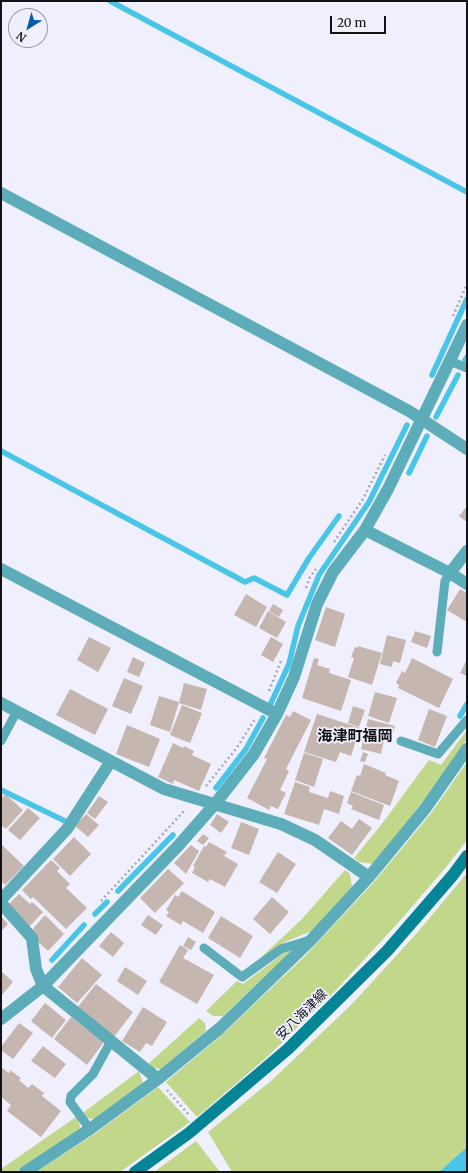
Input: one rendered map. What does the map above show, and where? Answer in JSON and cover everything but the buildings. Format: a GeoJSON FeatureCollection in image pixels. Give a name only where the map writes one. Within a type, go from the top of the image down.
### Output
{"type":"FeatureCollection","features":[{"type":"Feature","properties":{"kind":"main road","name":"安八海津線"},"geometry":{"type":"LineString","coordinates":[[135,1172],[190,1134],[288,1049],[387,951],[453,875],[467,856]]}},
{"type":"Feature","properties":{"kind":"street"},"geometry":{"type":"LineString","coordinates":[[1,193],[408,410],[467,449]]}},
{"type":"Feature","properties":{"kind":"street"},"geometry":{"type":"LineString","coordinates":[[1,1019],[42,986],[178,846],[215,804],[254,754],[277,714],[294,677],[317,604],[333,572],[365,530],[388,489],[467,325]]}},
{"type":"Feature","properties":{"kind":"street"},"geometry":{"type":"LineString","coordinates":[[365,530],[450,573],[467,584]]}},
{"type":"Feature","properties":{"kind":"street"},"geometry":{"type":"LineString","coordinates":[[450,573],[467,550]]}},
{"type":"Feature","properties":{"kind":"street"},"geometry":{"type":"LineString","coordinates":[[1,569],[277,714]]}},
{"type":"Feature","properties":{"kind":"street"},"geometry":{"type":"LineString","coordinates":[[1,703],[164,789],[282,824],[315,840],[369,878]]}},
{"type":"Feature","properties":{"kind":"street"},"geometry":{"type":"LineString","coordinates":[[25,1172],[90,1130],[158,1079],[220,1028],[311,940],[369,878],[425,809],[467,749]]}},
{"type":"Feature","properties":{"kind":"street"},"geometry":{"type":"LineString","coordinates":[[1,900],[67,829],[111,761]]}},
{"type":"Feature","properties":{"kind":"street"},"geometry":{"type":"LineString","coordinates":[[1,903],[32,938],[36,969],[42,986],[158,1079]]}},
{"type":"Feature","properties":{"kind":"lane"},"geometry":{"type":"LineString","coordinates":[[450,361],[467,368]]}},
{"type":"Feature","properties":{"kind":"lane"},"geometry":{"type":"LineString","coordinates":[[437,652],[445,581],[450,573]]}},
{"type":"Feature","properties":{"kind":"lane"},"geometry":{"type":"LineString","coordinates":[[1,741],[17,711]]}},
{"type":"Feature","properties":{"kind":"lane"},"geometry":{"type":"LineString","coordinates":[[401,741],[438,754],[467,720]]}},
{"type":"Feature","properties":{"kind":"lane"},"geometry":{"type":"LineString","coordinates":[[204,948],[242,977],[281,949],[311,940]]}},
{"type":"Feature","properties":{"kind":"lane"},"geometry":{"type":"LineString","coordinates":[[90,1130],[70,1102],[71,1096],[92,1074],[111,1041]]}},
{"type":"Feature","properties":{"kind":"path"},"geometry":{"type":"LineString","coordinates":[[452,318],[467,284]]}},
{"type":"Feature","properties":{"kind":"path"},"geometry":{"type":"LineString","coordinates":[[331,547],[362,499],[387,452]]}},
{"type":"Feature","properties":{"kind":"path"},"geometry":{"type":"LineString","coordinates":[[305,591],[310,577],[318,565]]}},
{"type":"Feature","properties":{"kind":"path"},"geometry":{"type":"LineString","coordinates":[[98,904],[195,798],[236,749],[262,707],[283,657]]}},
{"type":"Feature","properties":{"kind":"path"},"geometry":{"type":"LineString","coordinates":[[158,1079],[199,1125]]}},
{"type":"Feature","properties":{"kind":"green space"},"geometry":{"type":"Polygon","coordinates":[[[467,730],[467,739],[447,770],[374,864],[359,862],[354,858],[381,825],[429,760],[441,765],[467,730]]]}},
{"type":"Feature","properties":{"kind":"green space"},"geometry":{"type":"Polygon","coordinates":[[[467,762],[467,840],[447,866],[398,923],[337,989],[267,1057],[197,1117],[166,1082],[224,1033],[304,957],[374,882],[432,812],[467,762]]]}},
{"type":"Feature","properties":{"kind":"green space"},"geometry":{"type":"Polygon","coordinates":[[[345,870],[350,874],[352,888],[312,931],[287,941],[257,961],[302,919],[345,870]]]}},
{"type":"Feature","properties":{"kind":"green space"},"geometry":{"type":"Polygon","coordinates":[[[467,873],[467,1147],[439,1172],[232,1172],[208,1132],[272,1080],[352,1004],[417,933],[467,873]]]}},
{"type":"Feature","properties":{"kind":"green space"},"geometry":{"type":"Polygon","coordinates":[[[288,950],[293,950],[223,1016],[213,1016],[206,1011],[237,981],[243,984],[288,950]]]}},
{"type":"Feature","properties":{"kind":"green space"},"geometry":{"type":"Polygon","coordinates":[[[199,1018],[205,1023],[206,1031],[161,1069],[153,1068],[147,1065],[199,1018]]]}},
{"type":"Feature","properties":{"kind":"green space"},"geometry":{"type":"Polygon","coordinates":[[[139,1071],[143,1083],[95,1120],[85,1117],[84,1112],[139,1071]]]}},
{"type":"Feature","properties":{"kind":"green space"},"geometry":{"type":"Polygon","coordinates":[[[158,1087],[190,1122],[120,1172],[36,1172],[93,1135],[158,1087]]]}},
{"type":"Feature","properties":{"kind":"green space"},"geometry":{"type":"Polygon","coordinates":[[[76,1117],[81,1130],[16,1172],[1,1172],[1,1169],[76,1117]]]}},
{"type":"Feature","properties":{"kind":"green space"},"geometry":{"type":"Polygon","coordinates":[[[196,1141],[220,1172],[154,1172],[196,1141]]]}},
{"type":"Feature","properties":{"kind":"water"},"geometry":{"type":"Polygon","coordinates":[[[467,1147],[467,1172],[439,1172],[467,1147]]]}},
{"type":"Feature","properties":{"kind":"waterway"},"geometry":{"type":"LineString","coordinates":[[110,1],[467,192]]}},
{"type":"Feature","properties":{"kind":"waterway"},"geometry":{"type":"LineString","coordinates":[[432,375],[467,299]]}},
{"type":"Feature","properties":{"kind":"waterway"},"geometry":{"type":"LineString","coordinates":[[436,417],[458,375]]}},
{"type":"Feature","properties":{"kind":"waterway"},"geometry":{"type":"LineString","coordinates":[[271,703],[289,664],[298,626],[319,575],[369,502],[407,425]]}},
{"type":"Feature","properties":{"kind":"waterway"},"geometry":{"type":"LineString","coordinates":[[409,473],[427,436]]}},
{"type":"Feature","properties":{"kind":"waterway"},"geometry":{"type":"LineString","coordinates":[[1,451],[245,582],[254,578],[287,595],[309,558],[339,516]]}},
{"type":"Feature","properties":{"kind":"waterway"},"geometry":{"type":"LineString","coordinates":[[460,716],[467,704]]}},
{"type":"Feature","properties":{"kind":"waterway"},"geometry":{"type":"LineString","coordinates":[[216,788],[246,749],[263,718]]}},
{"type":"Feature","properties":{"kind":"waterway"},"geometry":{"type":"LineString","coordinates":[[1,790],[65,821]]}},
{"type":"Feature","properties":{"kind":"waterway"},"geometry":{"type":"LineString","coordinates":[[118,891],[173,835]]}},
{"type":"Feature","properties":{"kind":"waterway"},"geometry":{"type":"LineString","coordinates":[[95,914],[107,902]]}},
{"type":"Feature","properties":{"kind":"waterway"},"geometry":{"type":"LineString","coordinates":[[52,960],[84,925]]}},
{"type":"Feature","properties":{"kind":"district","name":"海津町福岡"},"geometry":{"type":"Point","coordinates":[355,737]}}]}
